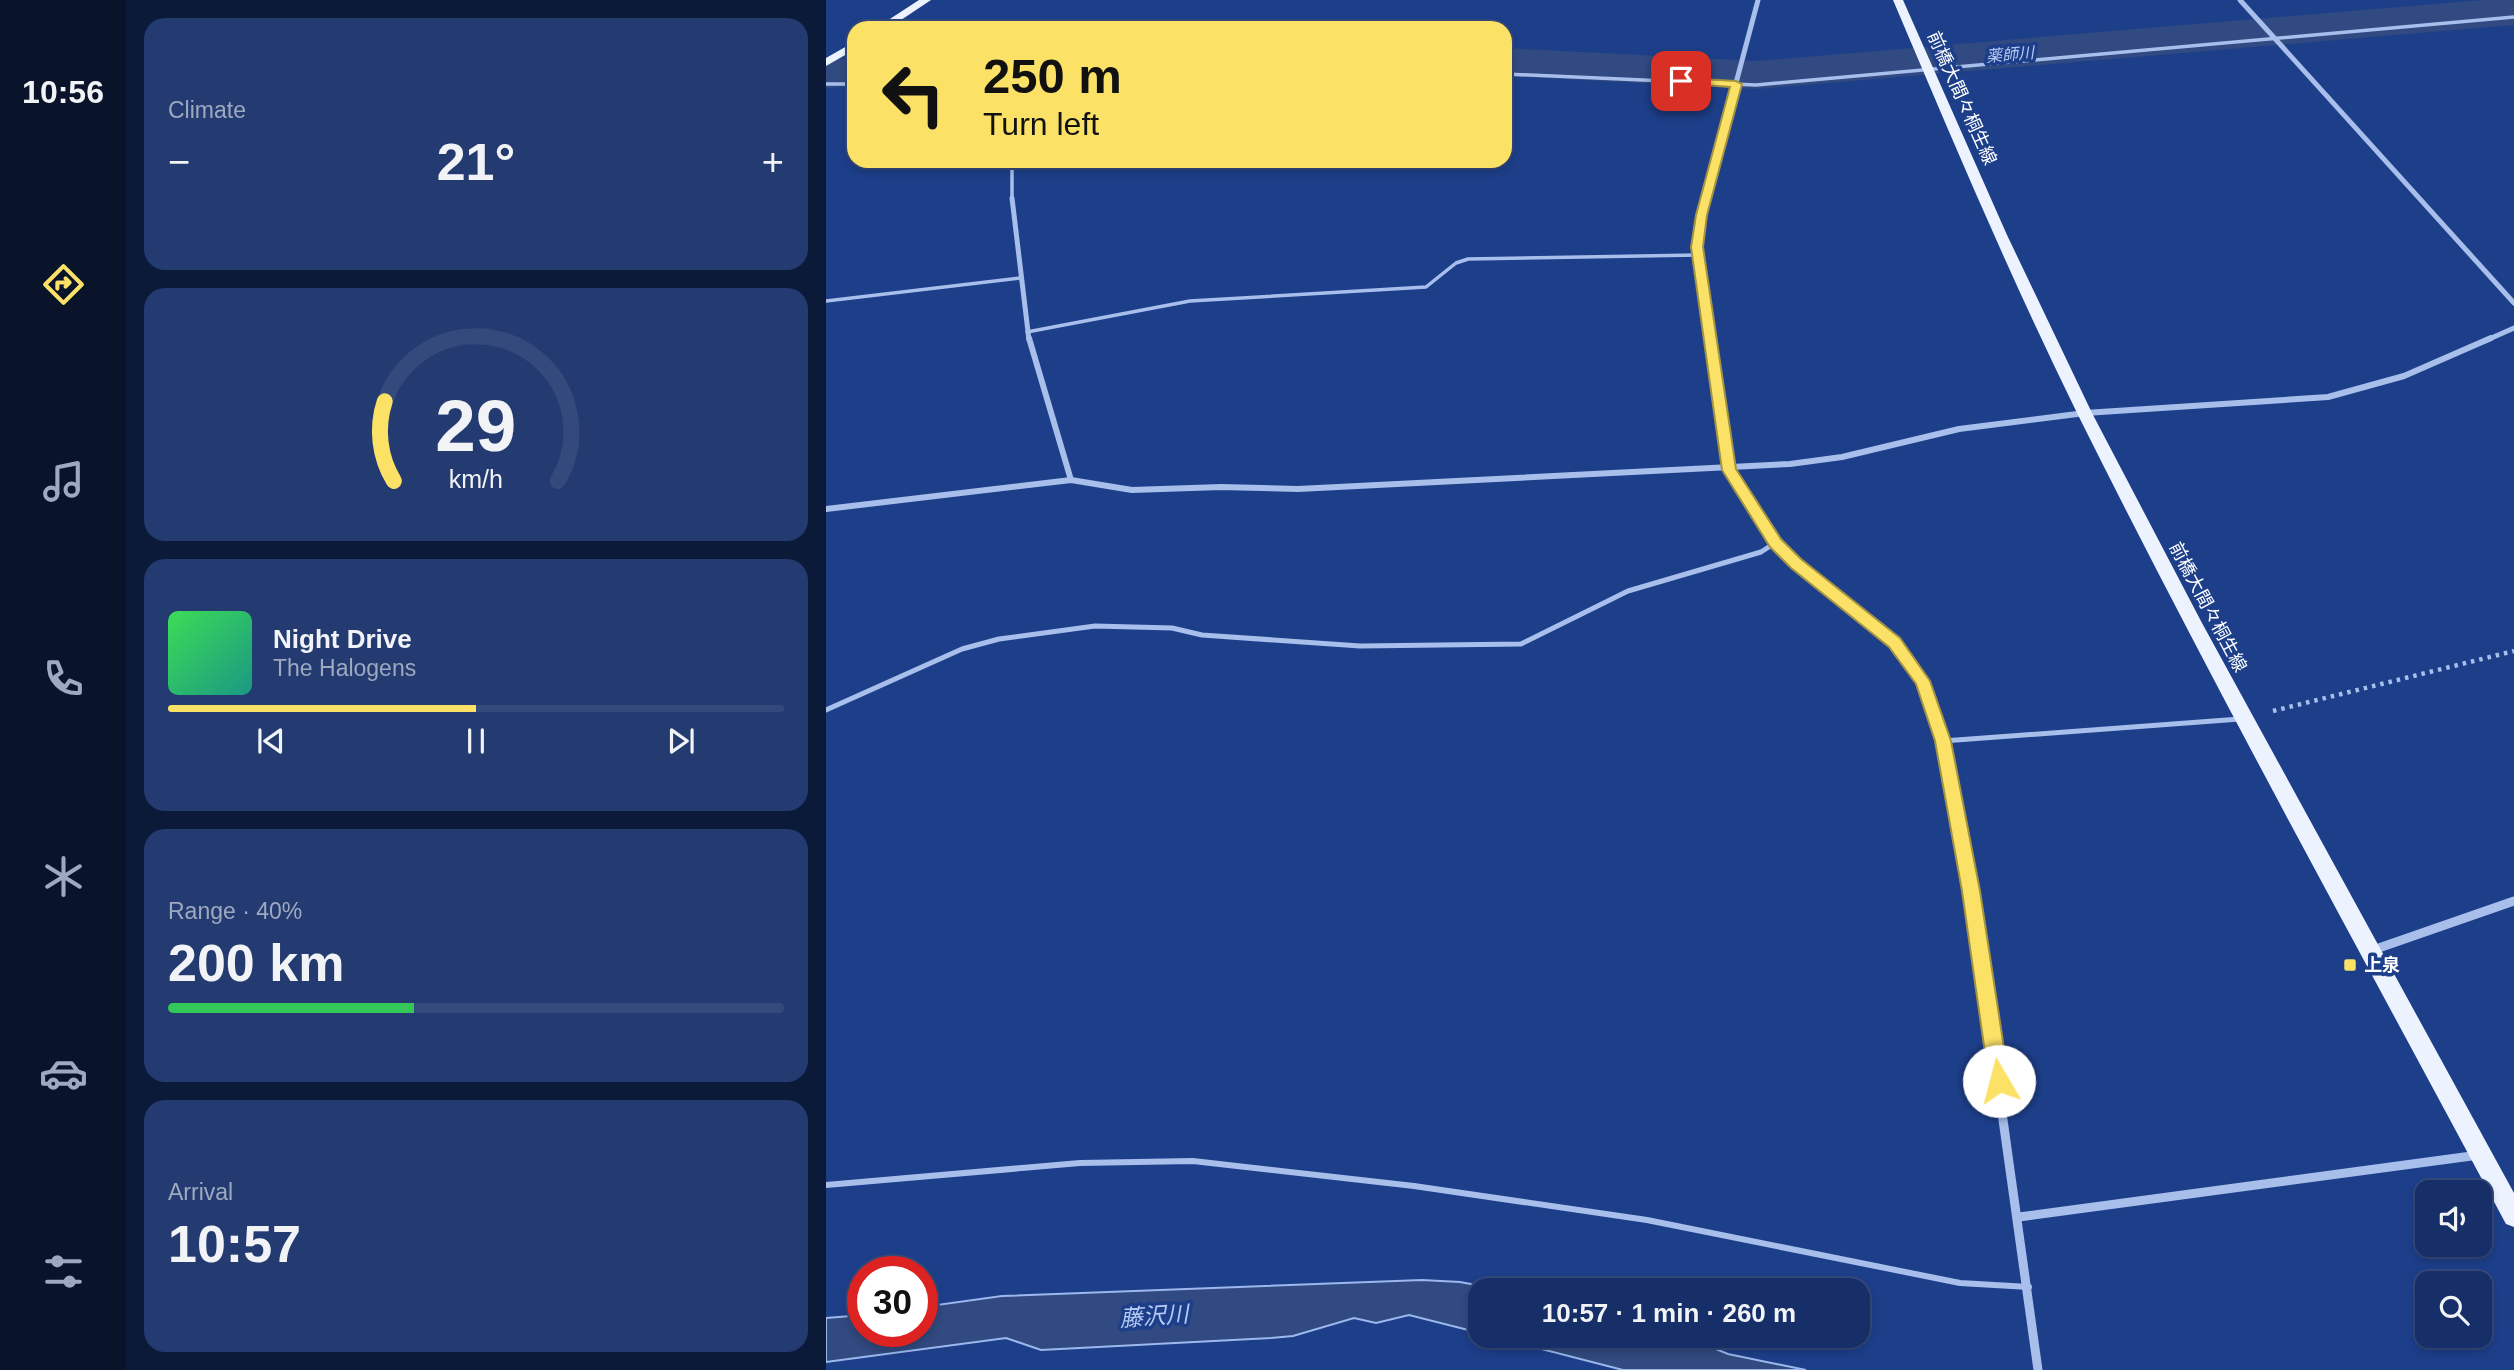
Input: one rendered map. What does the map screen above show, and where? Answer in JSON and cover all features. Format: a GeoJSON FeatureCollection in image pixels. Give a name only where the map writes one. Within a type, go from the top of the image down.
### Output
{"type":"FeatureCollection","features":[{"type":"Feature","properties":{"kind":"main road"},"geometry":{"type":"LineString","coordinates":[[892,21],[926,0]]}},
{"type":"Feature","properties":{"kind":"main road","name":"前橋大間々桐生線"},"geometry":{"type":"LineString","coordinates":[[1898,0],[2000,235],[2085,413],[2245,718],[2514,1216]]}},
{"type":"Feature","properties":{"kind":"main road"},"geometry":{"type":"LineString","coordinates":[[826,62],[847,49]]}},
{"type":"Feature","properties":{"kind":"street"},"geometry":{"type":"LineString","coordinates":[[1758,0],[1701,215],[1698,255],[1729,470],[1775,543],[1796,564],[1895,643],[1923,681],[1943,741],[1971,891],[2029,1287],[2038,1370]]}},
{"type":"Feature","properties":{"kind":"street"},"geometry":{"type":"LineString","coordinates":[[2240,0],[2514,303]]}},
{"type":"Feature","properties":{"kind":"street"},"geometry":{"type":"LineString","coordinates":[[1012,198],[1027,332],[1071,480]]}},
{"type":"Feature","properties":{"kind":"street"},"geometry":{"type":"LineString","coordinates":[[826,509],[1071,480],[1132,490],[1221,486],[1298,489],[1729,470],[1842,457],[1959,429],[2085,413],[2328,397],[2404,376],[2514,328]]}},
{"type":"Feature","properties":{"kind":"street"},"geometry":{"type":"LineString","coordinates":[[2372,950],[2514,901]]}},
{"type":"Feature","properties":{"kind":"street"},"geometry":{"type":"LineString","coordinates":[[2019,1217],[2481,1155]]}},
{"type":"Feature","properties":{"kind":"lane"},"geometry":{"type":"LineString","coordinates":[[1512,74],[1736,84],[1929,71],[2514,18]]}},
{"type":"Feature","properties":{"kind":"lane"},"geometry":{"type":"LineString","coordinates":[[826,84],[847,85]]}},
{"type":"Feature","properties":{"kind":"lane"},"geometry":{"type":"LineString","coordinates":[[1012,168],[1012,198]]}},
{"type":"Feature","properties":{"kind":"lane"},"geometry":{"type":"LineString","coordinates":[[1027,332],[1178,302],[1426,288],[1456,263],[1468,259],[1698,255]]}},
{"type":"Feature","properties":{"kind":"lane"},"geometry":{"type":"LineString","coordinates":[[826,301],[1020,278]]}},
{"type":"Feature","properties":{"kind":"lane"},"geometry":{"type":"LineString","coordinates":[[826,710],[962,649],[999,639],[1095,626],[1172,628],[1202,635],[1360,646],[1521,644],[1628,591],[1761,552],[1775,543]]}},
{"type":"Feature","properties":{"kind":"lane"},"geometry":{"type":"LineString","coordinates":[[1943,741],[2245,718]]}},
{"type":"Feature","properties":{"kind":"lane"},"geometry":{"type":"LineString","coordinates":[[826,1185],[1080,1163],[1193,1161],[1414,1186],[1647,1220],[1960,1283],[2029,1287]]}},
{"type":"Feature","properties":{"kind":"path"},"geometry":{"type":"LineString","coordinates":[[2245,718],[2514,651]]}},
{"type":"Feature","properties":{"kind":"water","name":"藤沢川"},"geometry":{"type":"Polygon","coordinates":[[[1422,1280],[1460,1282],[1468,1283],[1468,1330],[1409,1315],[1376,1323],[1354,1318],[1293,1336],[1271,1338],[1041,1350],[1006,1338],[826,1362],[826,1318],[847,1316],[847,1347],[938,1347],[938,1305],[1002,1296],[1422,1280]]]}},
{"type":"Feature","properties":{"kind":"water"},"geometry":{"type":"Polygon","coordinates":[[[1538,1348],[1713,1348],[1728,1354],[1806,1370],[1623,1370],[1538,1348]]]}},
{"type":"Feature","properties":{"kind":"waterway","name":"薬師川"},"geometry":{"type":"LineString","coordinates":[[1512,62],[1756,75],[2514,11]]}},
{"type":"Feature","properties":{"kind":"waterway","name":"薬師川"},"geometry":{"type":"LineString","coordinates":[[826,74],[847,72]]}},
{"type":"Feature","properties":{"kind":"place","name":"上泉"},"geometry":{"type":"Point","coordinates":[2350,965]}},
{"type":"Feature","properties":{"kind":"route"},"geometry":{"type":"LineString","coordinates":[[1681,81],[1736,84],[1701,215],[1697,247],[1729,470],[1739,490],[1775,543],[1796,564],[1895,643],[1923,681],[1943,741],[1971,891],[1999,1081]]}}]}
